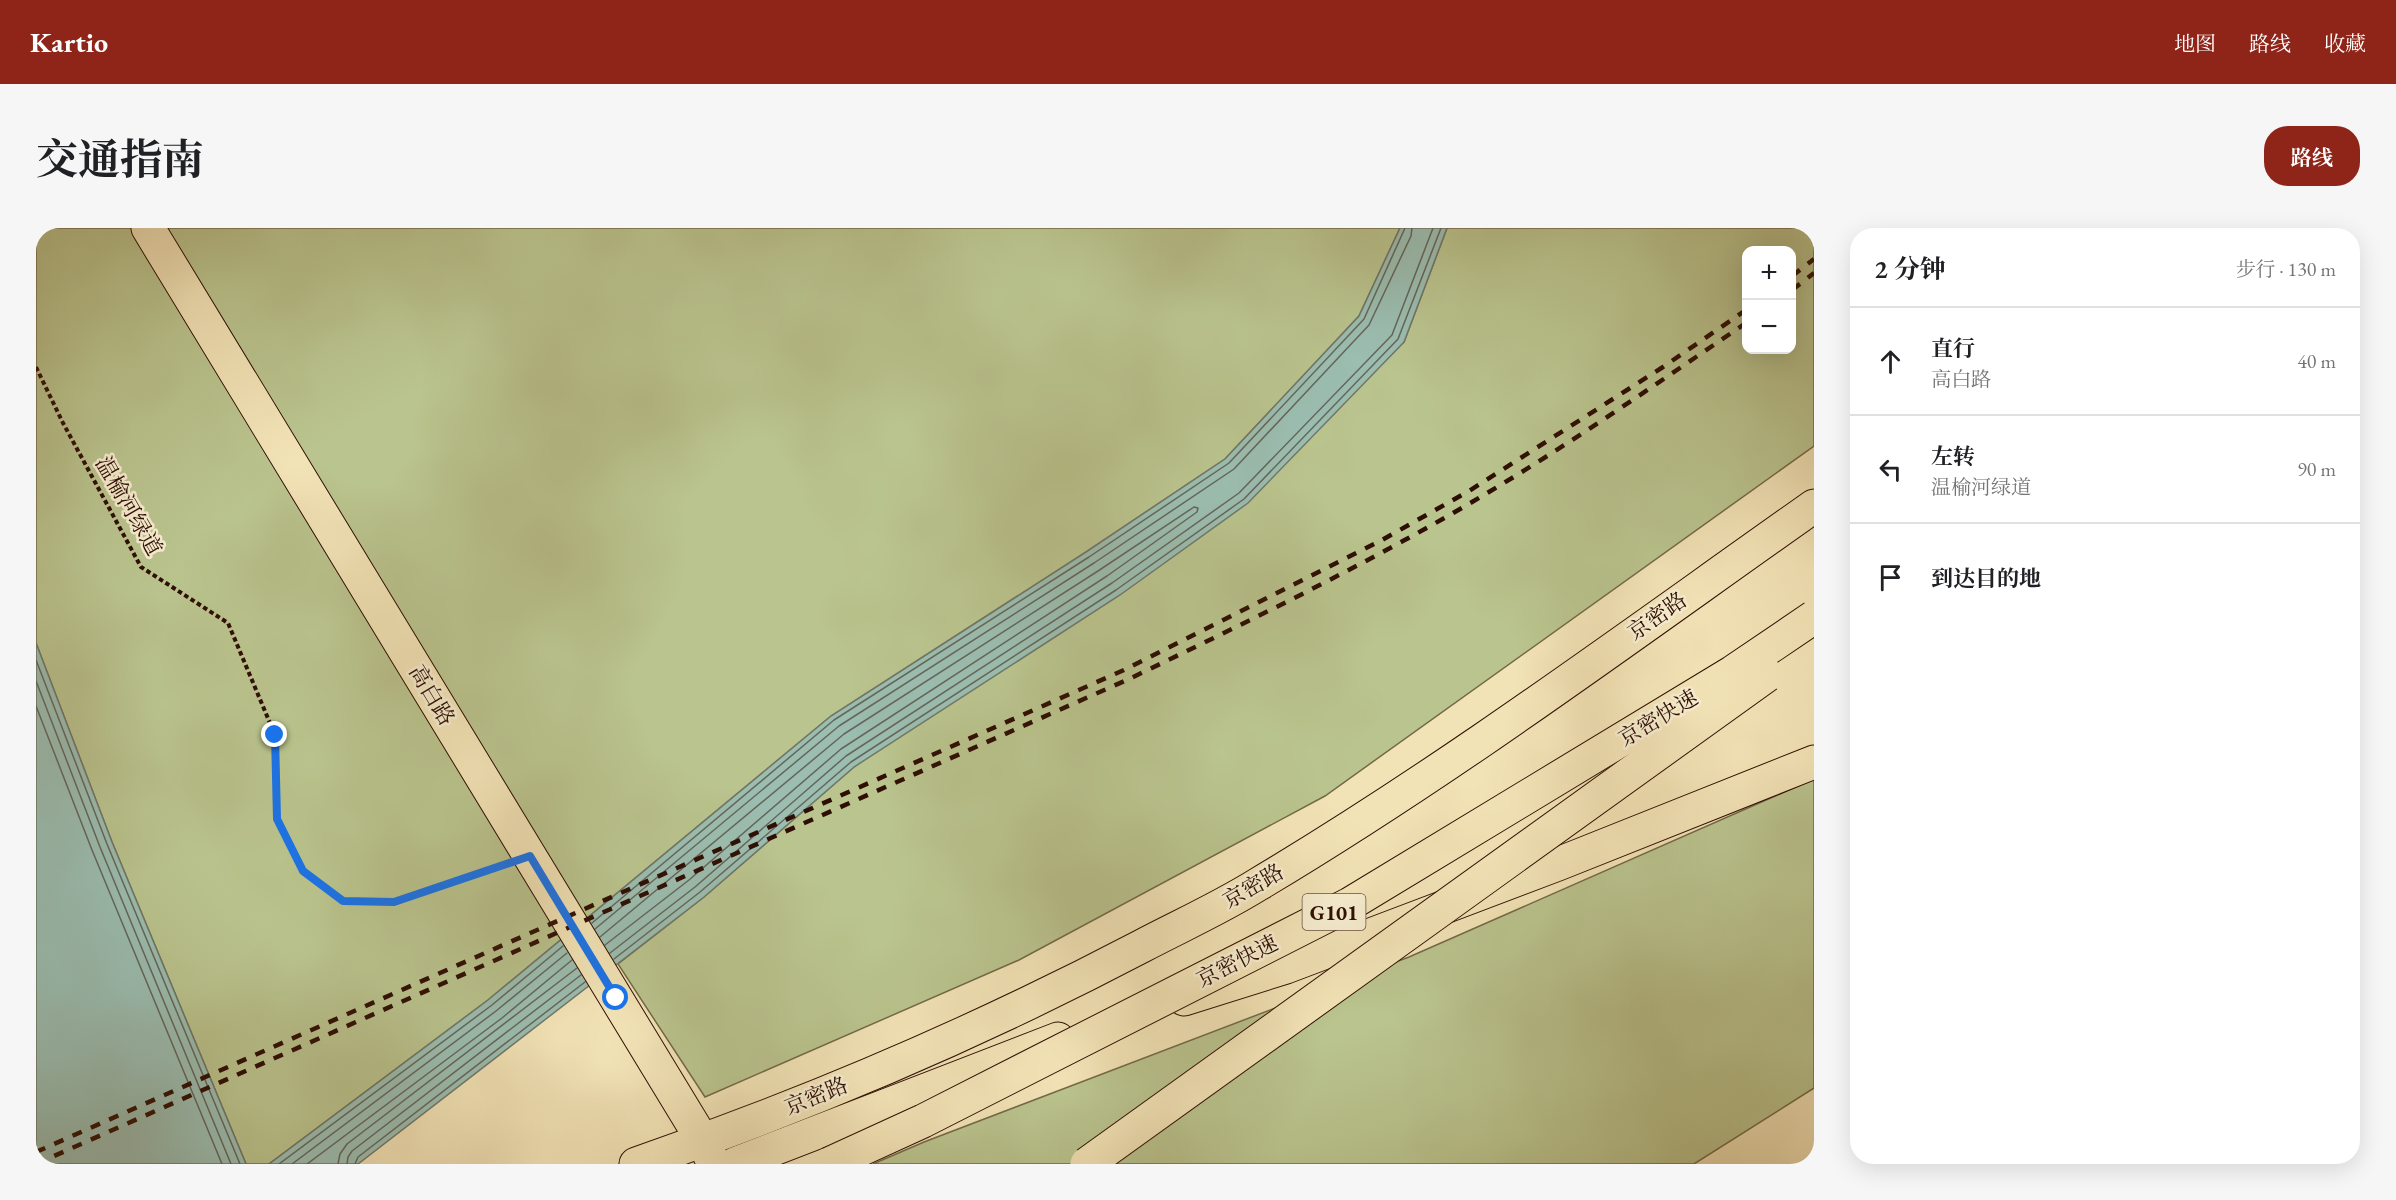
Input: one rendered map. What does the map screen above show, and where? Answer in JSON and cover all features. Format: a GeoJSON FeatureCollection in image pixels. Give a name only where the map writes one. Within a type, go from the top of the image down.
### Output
{"type":"FeatureCollection","features":[{"type":"Feature","properties":{"kind":"main road","name":"高白路"},"geometry":{"type":"LineString","coordinates":[[148,228],[709,1152]]}},
{"type":"Feature","properties":{"kind":"main road","name":"京密路"},"geometry":{"type":"LineString","coordinates":[[636,1164],[709,1152],[1054,992],[1255,887],[1470,749],[1814,506]]}},
{"type":"Feature","properties":{"kind":"main road","name":"京密快速"},"geometry":{"type":"LineString","coordinates":[[829,1164],[923,1121],[1350,904],[1733,672],[1814,617]]}},
{"type":"Feature","properties":{"kind":"main road","name":"京密快速"},"geometry":{"type":"LineString","coordinates":[[1087,1164],[1814,641]]}},
{"type":"Feature","properties":{"kind":"main road","name":"京密路"},"geometry":{"type":"LineString","coordinates":[[735,1164],[1082,1030],[1286,967],[1558,864],[1814,762]]}},
{"type":"Feature","properties":{"kind":"path","name":"温榆河绿道"},"geometry":{"type":"LineString","coordinates":[[36,367],[63,423],[141,567],[228,623],[275,735],[277,819],[303,871],[343,901],[394,902],[530,856]]}},
{"type":"Feature","properties":{"kind":"green space"},"geometry":{"type":"Polygon","coordinates":[[[36,228],[1400,228],[1359,316],[1225,459],[1086,552],[831,716],[488,1000],[269,1164],[246,1164],[112,842],[36,643],[36,228]]]}},
{"type":"Feature","properties":{"kind":"green space"},"geometry":{"type":"Polygon","coordinates":[[[1447,228],[1814,228],[1814,446],[1325,796],[1019,960],[705,1097],[618,964],[704,897],[854,767],[1404,342],[1447,228]]]}},
{"type":"Feature","properties":{"kind":"green space"},"geometry":{"type":"Polygon","coordinates":[[[1814,779],[1814,1088],[1694,1164],[873,1164],[924,1142],[1409,957],[1814,779]]]}},
{"type":"Feature","properties":{"kind":"water"},"geometry":{"type":"Polygon","coordinates":[[[1400,228],[1447,228],[1404,342],[1248,503],[1120,595],[854,767],[704,897],[358,1164],[269,1164],[488,1000],[831,716],[1086,552],[1225,459],[1359,316],[1400,228]]]}},
{"type":"Feature","properties":{"kind":"water"},"geometry":{"type":"Polygon","coordinates":[[[36,643],[112,842],[246,1164],[36,1164],[36,643]]]}},
{"type":"Feature","properties":{"kind":"railway"},"geometry":{"type":"LineString","coordinates":[[1796,273],[1814,259]]}},
{"type":"Feature","properties":{"kind":"railway"},"geometry":{"type":"LineString","coordinates":[[1796,287],[1814,273]]}},
{"type":"Feature","properties":{"kind":"railway"},"geometry":{"type":"LineString","coordinates":[[36,1152],[1124,670],[1382,540],[1469,491],[1663,367],[1742,313]]}},
{"type":"Feature","properties":{"kind":"railway"},"geometry":{"type":"LineString","coordinates":[[36,1164],[1129,679],[1216,637],[1345,572],[1472,502],[1645,392],[1742,326]]}},
{"type":"Feature","properties":{"kind":"route"},"geometry":{"type":"LineString","coordinates":[[275,735],[277,819],[303,871],[343,901],[394,902],[530,856],[616,998]]}}]}
